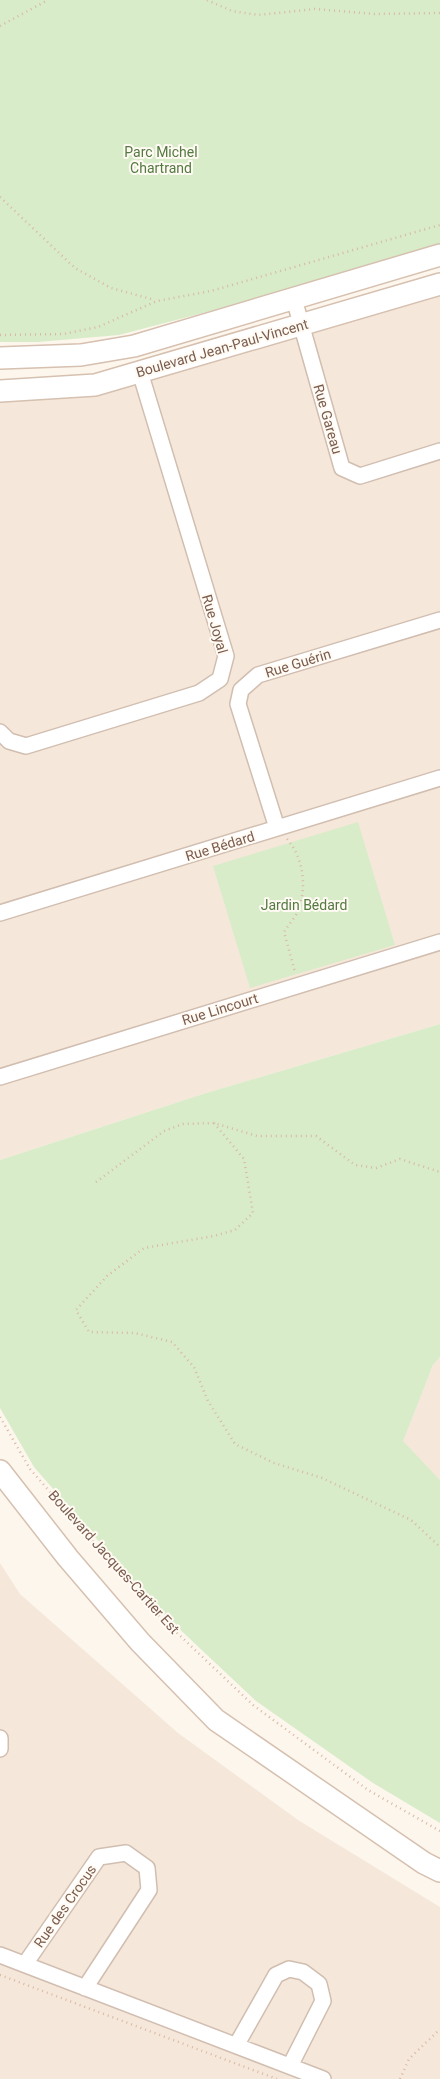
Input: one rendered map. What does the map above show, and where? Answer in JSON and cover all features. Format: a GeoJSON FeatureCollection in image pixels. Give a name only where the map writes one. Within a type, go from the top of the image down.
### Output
{"type":"FeatureCollection","features":[{"type":"Feature","properties":{"kind":"street","name":"Boulevard Jean-Paul-Vincent"},"geometry":{"type":"LineString","coordinates":[[0,358],[81,355],[134,346],[440,256]]}},
{"type":"Feature","properties":{"kind":"street","name":"Boulevard Jean-Paul-Vincent"},"geometry":{"type":"LineString","coordinates":[[0,392],[95,385],[440,284]]}},
{"type":"Feature","properties":{"kind":"street","name":"Rue Gareau"},"geometry":{"type":"LineString","coordinates":[[294,299],[342,468],[360,476],[440,451]]}},
{"type":"Feature","properties":{"kind":"street","name":"Rue Joyal"},"geometry":{"type":"LineString","coordinates":[[0,732],[9,741],[26,746],[199,693],[220,679],[226,656],[140,372]]}},
{"type":"Feature","properties":{"kind":"street","name":"Rue Guérin"},"geometry":{"type":"LineString","coordinates":[[277,828],[238,704],[241,690],[258,675],[440,620]]}},
{"type":"Feature","properties":{"kind":"street","name":"Rue Bédard"},"geometry":{"type":"LineString","coordinates":[[0,913],[440,778]]}},
{"type":"Feature","properties":{"kind":"street","name":"Rue Lincourt"},"geometry":{"type":"LineString","coordinates":[[0,1077],[440,942]]}},
{"type":"Feature","properties":{"kind":"street","name":"Boulevard Jacques-Cartier Est"},"geometry":{"type":"LineString","coordinates":[[0,1471],[68,1558],[140,1642],[216,1720],[424,1863],[440,1871]]}},
{"type":"Feature","properties":{"kind":"street"},"geometry":{"type":"LineString","coordinates":[[0,1738],[0,1749]]}},
{"type":"Feature","properties":{"kind":"street","name":"Rue des Crocus"},"geometry":{"type":"LineString","coordinates":[[25,1964],[99,1857],[126,1853],[147,1868],[149,1890],[85,1988]]}},
{"type":"Feature","properties":{"kind":"street","name":"Rue des Crocus"},"geometry":{"type":"LineString","coordinates":[[0,1955],[237,2044],[323,2079]]}},
{"type":"Feature","properties":{"kind":"street"},"geometry":{"type":"LineString","coordinates":[[237,2044],[276,1975],[289,1969],[303,1972],[319,1984],[323,2001],[290,2066]]}},
{"type":"Feature","properties":{"kind":"path"},"geometry":{"type":"LineString","coordinates":[[0,26],[48,0]]}},
{"type":"Feature","properties":{"kind":"path"},"geometry":{"type":"LineString","coordinates":[[207,0],[232,12],[258,15],[315,9],[375,14],[440,14]]}},
{"type":"Feature","properties":{"kind":"path"},"geometry":{"type":"LineString","coordinates":[[0,196],[75,268],[111,288],[157,301]]}},
{"type":"Feature","properties":{"kind":"path"},"geometry":{"type":"LineString","coordinates":[[0,335],[64,334],[98,327],[157,301],[211,291],[440,224]]}},
{"type":"Feature","properties":{"kind":"path"},"geometry":{"type":"LineString","coordinates":[[277,828],[297,850],[304,883],[298,910],[284,932],[299,985]]}},
{"type":"Feature","properties":{"kind":"path"},"geometry":{"type":"LineString","coordinates":[[96,1182],[164,1131],[183,1124],[214,1123],[257,1136],[316,1136],[356,1165],[376,1168],[400,1159],[440,1172]]}},
{"type":"Feature","properties":{"kind":"path"},"geometry":{"type":"LineString","coordinates":[[214,1123],[244,1159],[253,1213],[235,1230],[214,1236],[144,1248],[107,1276],[76,1310],[89,1332],[134,1334],[172,1342],[194,1367],[208,1402],[235,1444],[274,1463],[322,1478],[411,1520],[440,1547]]}},
{"type":"Feature","properties":{"kind":"path","name":"Boulevard Jacques-Cartier Est"},"geometry":{"type":"LineString","coordinates":[[0,1417],[30,1469],[153,1610],[253,1706],[368,1790],[440,1832]]}},
{"type":"Feature","properties":{"kind":"path"},"geometry":{"type":"LineString","coordinates":[[0,1975],[277,2079]]}},
{"type":"Feature","properties":{"kind":"path"},"geometry":{"type":"LineString","coordinates":[[400,2079],[409,2058],[440,2028]]}},
{"type":"Feature","properties":{"kind":"shaded area"},"geometry":{"type":"Polygon","coordinates":[[[440,290],[440,1024],[203,1094],[0,1160],[0,398],[440,290]]]}},
{"type":"Feature","properties":{"kind":"shaded area"},"geometry":{"type":"Polygon","coordinates":[[[440,1357],[440,1480],[402,1442],[433,1365],[440,1357]]]}},
{"type":"Feature","properties":{"kind":"shaded area"},"geometry":{"type":"Polygon","coordinates":[[[0,1563],[20,1594],[178,1733],[298,1820],[440,1907],[440,2079],[0,2079],[0,1563]]]}},
{"type":"Feature","properties":{"kind":"green space","name":"Parc Michel Chartrand"},"geometry":{"type":"Polygon","coordinates":[[[0,0],[440,0],[440,245],[290,290],[119,335],[38,342],[0,342],[0,0]]]}},
{"type":"Feature","properties":{"kind":"green space","name":"Jardin Bédard"},"geometry":{"type":"Polygon","coordinates":[[[358,822],[395,945],[250,988],[213,866],[358,822]]]}},
{"type":"Feature","properties":{"kind":"green space"},"geometry":{"type":"Polygon","coordinates":[[[440,1024],[440,1357],[433,1365],[403,1441],[440,1480],[440,1823],[373,1783],[256,1701],[156,1607],[34,1467],[0,1408],[0,1160],[203,1094],[440,1024]]]}}]}
